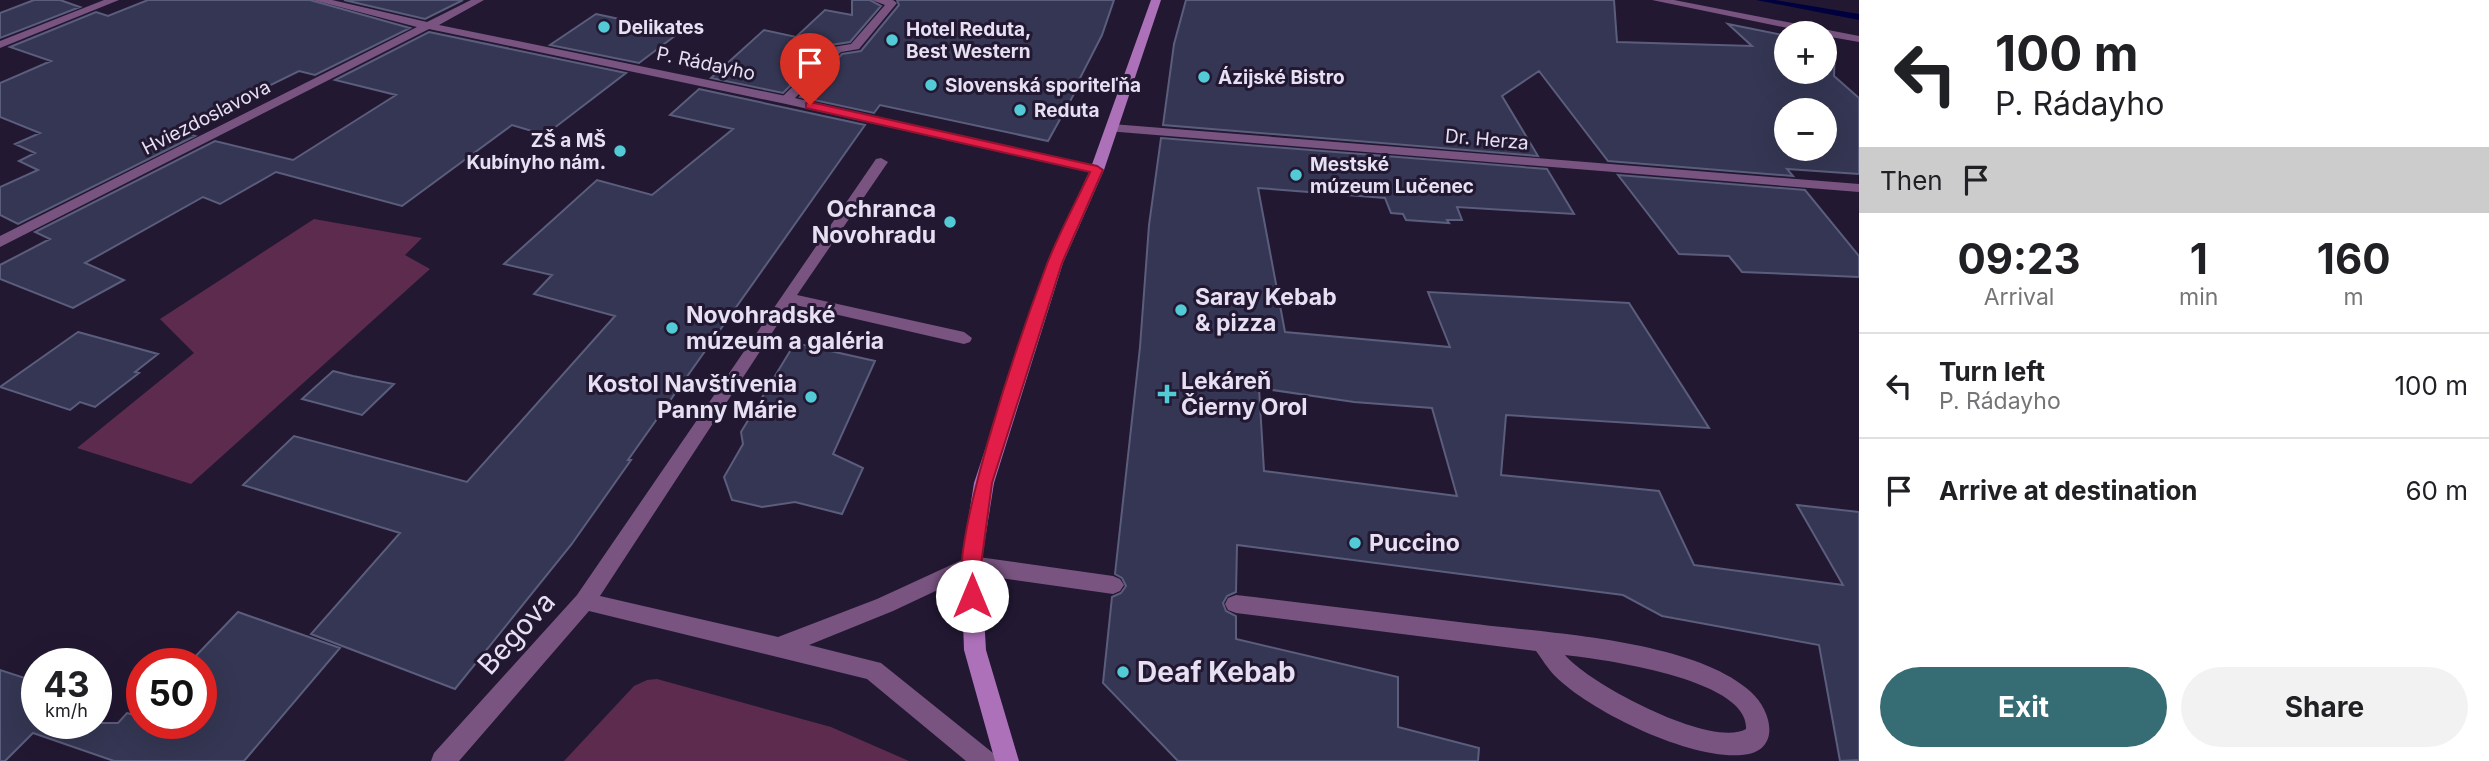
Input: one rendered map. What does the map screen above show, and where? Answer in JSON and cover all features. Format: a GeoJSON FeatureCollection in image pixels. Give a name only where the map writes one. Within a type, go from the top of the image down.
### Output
{"type":"FeatureCollection","features":[{"type":"Feature","properties":{"kind":"main road"},"geometry":{"type":"LineString","coordinates":[[1007,761],[975,650],[971,565],[984,483],[1055,263],[1097,170],[1156,0]]}},
{"type":"Feature","properties":{"kind":"street"},"geometry":{"type":"LineString","coordinates":[[0,45],[114,0]]}},
{"type":"Feature","properties":{"kind":"street","name":"P. Rádayho"},"geometry":{"type":"LineString","coordinates":[[318,0],[1097,170]]}},
{"type":"Feature","properties":{"kind":"street"},"geometry":{"type":"LineString","coordinates":[[429,26],[479,0]]}},
{"type":"Feature","properties":{"kind":"street"},"geometry":{"type":"LineString","coordinates":[[786,100],[837,49],[855,47],[892,3],[877,0]]}},
{"type":"Feature","properties":{"kind":"street"},"geometry":{"type":"LineString","coordinates":[[1657,0],[1859,39]]}},
{"type":"Feature","properties":{"kind":"street","name":"Hviezdoslavova"},"geometry":{"type":"LineString","coordinates":[[0,242],[429,26]]}},
{"type":"Feature","properties":{"kind":"street","name":"Dr. Herza"},"geometry":{"type":"LineString","coordinates":[[1112,128],[1859,188]]}},
{"type":"Feature","properties":{"kind":"street"},"geometry":{"type":"LineString","coordinates":[[585,601],[881,162]]}},
{"type":"Feature","properties":{"kind":"street"},"geometry":{"type":"LineString","coordinates":[[787,299],[964,338]]}},
{"type":"Feature","properties":{"kind":"street"},"geometry":{"type":"LineString","coordinates":[[779,647],[885,605],[971,565],[1114,586]]}},
{"type":"Feature","properties":{"kind":"street","name":"Begova"},"geometry":{"type":"LineString","coordinates":[[443,761],[585,601],[873,670],[984,761]]}},
{"type":"Feature","properties":{"kind":"street"},"geometry":{"type":"LineString","coordinates":[[1236,604],[1542,642],[1629,653],[1682,668],[1724,686],[1750,706],[1758,721],[1757,736],[1743,744],[1704,740],[1650,723],[1590,689],[1563,669],[1542,642]]}},
{"type":"Feature","properties":{"kind":"shaded area"},"geometry":{"type":"Polygon","coordinates":[[[314,219],[422,238],[405,255],[430,269],[191,484],[77,448],[194,353],[160,319],[314,219]]]}},
{"type":"Feature","properties":{"kind":"shaded area"},"geometry":{"type":"Polygon","coordinates":[[[657,679],[831,727],[909,761],[564,761],[634,686],[657,679]]]}},
{"type":"Feature","properties":{"kind":"building"},"geometry":{"type":"Polygon","coordinates":[[[34,0],[60,0],[80,7],[0,38],[0,13],[34,0]]]}},
{"type":"Feature","properties":{"kind":"building"},"geometry":{"type":"Polygon","coordinates":[[[148,0],[310,0],[410,28],[315,75],[299,71],[177,131],[195,136],[18,224],[0,215],[0,187],[38,170],[19,161],[35,153],[15,144],[40,133],[0,117],[0,83],[51,61],[10,47],[96,12],[108,16],[148,0]]]}},
{"type":"Feature","properties":{"kind":"building"},"geometry":{"type":"Polygon","coordinates":[[[344,0],[463,0],[425,19],[344,0]]]}},
{"type":"Feature","properties":{"kind":"building"},"geometry":{"type":"Polygon","coordinates":[[[852,0],[870,0],[881,6],[850,42],[831,45],[783,93],[711,78],[764,30],[796,37],[825,10],[852,15],[852,0]]]}},
{"type":"Feature","properties":{"kind":"building"},"geometry":{"type":"Polygon","coordinates":[[[897,0],[1114,0],[1102,35],[1077,84],[1079,85],[1048,141],[880,105],[874,113],[800,97],[842,54],[861,51],[899,5],[897,0]]]}},
{"type":"Feature","properties":{"kind":"building"},"geometry":{"type":"Polygon","coordinates":[[[1186,0],[1614,0],[1617,42],[1752,46],[1728,24],[1774,33],[1774,84],[1837,84],[1837,79],[1859,98],[1859,174],[1787,169],[1793,176],[1608,161],[1539,71],[1502,96],[1538,156],[1163,125],[1174,44],[1186,0]]]}},
{"type":"Feature","properties":{"kind":"building"},"geometry":{"type":"Polygon","coordinates":[[[596,14],[680,32],[639,63],[550,45],[596,14]]]}},
{"type":"Feature","properties":{"kind":"building"},"geometry":{"type":"Polygon","coordinates":[[[429,32],[626,73],[545,135],[512,125],[402,206],[276,172],[220,204],[203,197],[85,263],[124,280],[73,308],[0,279],[0,265],[50,239],[35,232],[215,141],[293,160],[396,95],[335,80],[429,32]]]}},
{"type":"Feature","properties":{"kind":"building"},"geometry":{"type":"Polygon","coordinates":[[[699,89],[865,125],[571,545],[455,689],[311,634],[400,533],[243,485],[294,436],[467,482],[615,316],[534,294],[552,275],[504,264],[597,180],[652,195],[733,129],[670,115],[699,89]]]}},
{"type":"Feature","properties":{"kind":"building"},"geometry":{"type":"Polygon","coordinates":[[[1161,138],[1547,169],[1574,214],[1457,207],[1462,220],[1447,220],[1449,223],[1406,220],[1403,214],[1391,213],[1385,198],[1258,188],[1285,332],[1450,347],[1428,292],[1629,303],[1709,428],[1506,415],[1501,475],[1659,491],[1694,565],[1843,585],[1797,505],[1859,512],[1859,760],[1840,761],[1819,645],[1662,616],[1623,595],[1237,545],[1236,592],[1227,596],[1223,603],[1226,611],[1236,616],[1236,639],[1398,677],[1398,727],[1479,748],[1478,761],[1178,761],[1103,683],[1112,597],[1121,593],[1126,586],[1122,578],[1115,574],[1140,347],[1149,225],[1161,138]],[[1259,388],[1264,471],[1457,496],[1432,408],[1354,402],[1259,388]]]}},
{"type":"Feature","properties":{"kind":"building"},"geometry":{"type":"Polygon","coordinates":[[[1618,175],[1805,190],[1859,256],[1859,277],[1742,272],[1729,256],[1679,254],[1618,175]]]}},
{"type":"Feature","properties":{"kind":"building"},"geometry":{"type":"Polygon","coordinates":[[[78,332],[158,354],[135,372],[139,373],[95,407],[80,402],[70,410],[0,387],[78,332]]]}},
{"type":"Feature","properties":{"kind":"building","name":"Kostol Navštívenia Panny Márie"},"geometry":{"type":"Polygon","coordinates":[[[795,343],[875,361],[833,454],[863,468],[842,514],[795,502],[762,507],[732,500],[724,477],[743,444],[741,432],[795,343]]]}},
{"type":"Feature","properties":{"kind":"building"},"geometry":{"type":"Polygon","coordinates":[[[333,371],[394,384],[362,415],[302,399],[333,371]]]}},
{"type":"Feature","properties":{"kind":"building"},"geometry":{"type":"Polygon","coordinates":[[[238,612],[340,648],[244,761],[114,761],[50,739],[112,739],[112,723],[118,723],[126,714],[126,739],[217,739],[217,648],[203,648],[238,612]]]}},
{"type":"Feature","properties":{"kind":"building"},"geometry":{"type":"Polygon","coordinates":[[[0,670],[21,677],[21,739],[27,739],[5,761],[0,761],[0,670]]]}},
{"type":"Feature","properties":{"kind":"waterway"},"geometry":{"type":"LineString","coordinates":[[1760,0],[1859,17]]}},
{"type":"Feature","properties":{"kind":"place","name":"Delikates"},"geometry":{"type":"Point","coordinates":[604,27]}},
{"type":"Feature","properties":{"kind":"place","name":"Hotel Reduta, Best Western"},"geometry":{"type":"Point","coordinates":[892,40]}},
{"type":"Feature","properties":{"kind":"place","name":"Ázijské Bistro"},"geometry":{"type":"Point","coordinates":[1204,77]}},
{"type":"Feature","properties":{"kind":"place","name":"Slovenská sporiteľňa"},"geometry":{"type":"Point","coordinates":[931,85]}},
{"type":"Feature","properties":{"kind":"place","name":"Reduta"},"geometry":{"type":"Point","coordinates":[1020,110]}},
{"type":"Feature","properties":{"kind":"place","name":"ZŠ a MŠ Kubínyho nám."},"geometry":{"type":"Point","coordinates":[620,151]}},
{"type":"Feature","properties":{"kind":"place","name":"Mestské múzeum Lučenec"},"geometry":{"type":"Point","coordinates":[1296,175]}},
{"type":"Feature","properties":{"kind":"place","name":"Ochranca Novohradu"},"geometry":{"type":"Point","coordinates":[950,222]}},
{"type":"Feature","properties":{"kind":"place","name":"Saray Kebab & pizza"},"geometry":{"type":"Point","coordinates":[1181,310]}},
{"type":"Feature","properties":{"kind":"place","name":"Novohradské múzeum a galéria"},"geometry":{"type":"Point","coordinates":[672,328]}},
{"type":"Feature","properties":{"kind":"place","name":"Lekáreň Čierny Orol"},"geometry":{"type":"Point","coordinates":[1167,394]}},
{"type":"Feature","properties":{"kind":"place","name":"Kostol Navštívenia Panny Márie"},"geometry":{"type":"Point","coordinates":[811,397]}},
{"type":"Feature","properties":{"kind":"place","name":"Puccino"},"geometry":{"type":"Point","coordinates":[1355,543]}},
{"type":"Feature","properties":{"kind":"place","name":"Deaf Kebab"},"geometry":{"type":"Point","coordinates":[1123,672]}},
{"type":"Feature","properties":{"kind":"route"},"geometry":{"type":"LineString","coordinates":[[810,105],[1097,170],[1055,263],[984,483],[971,565],[972,596]]}}]}
